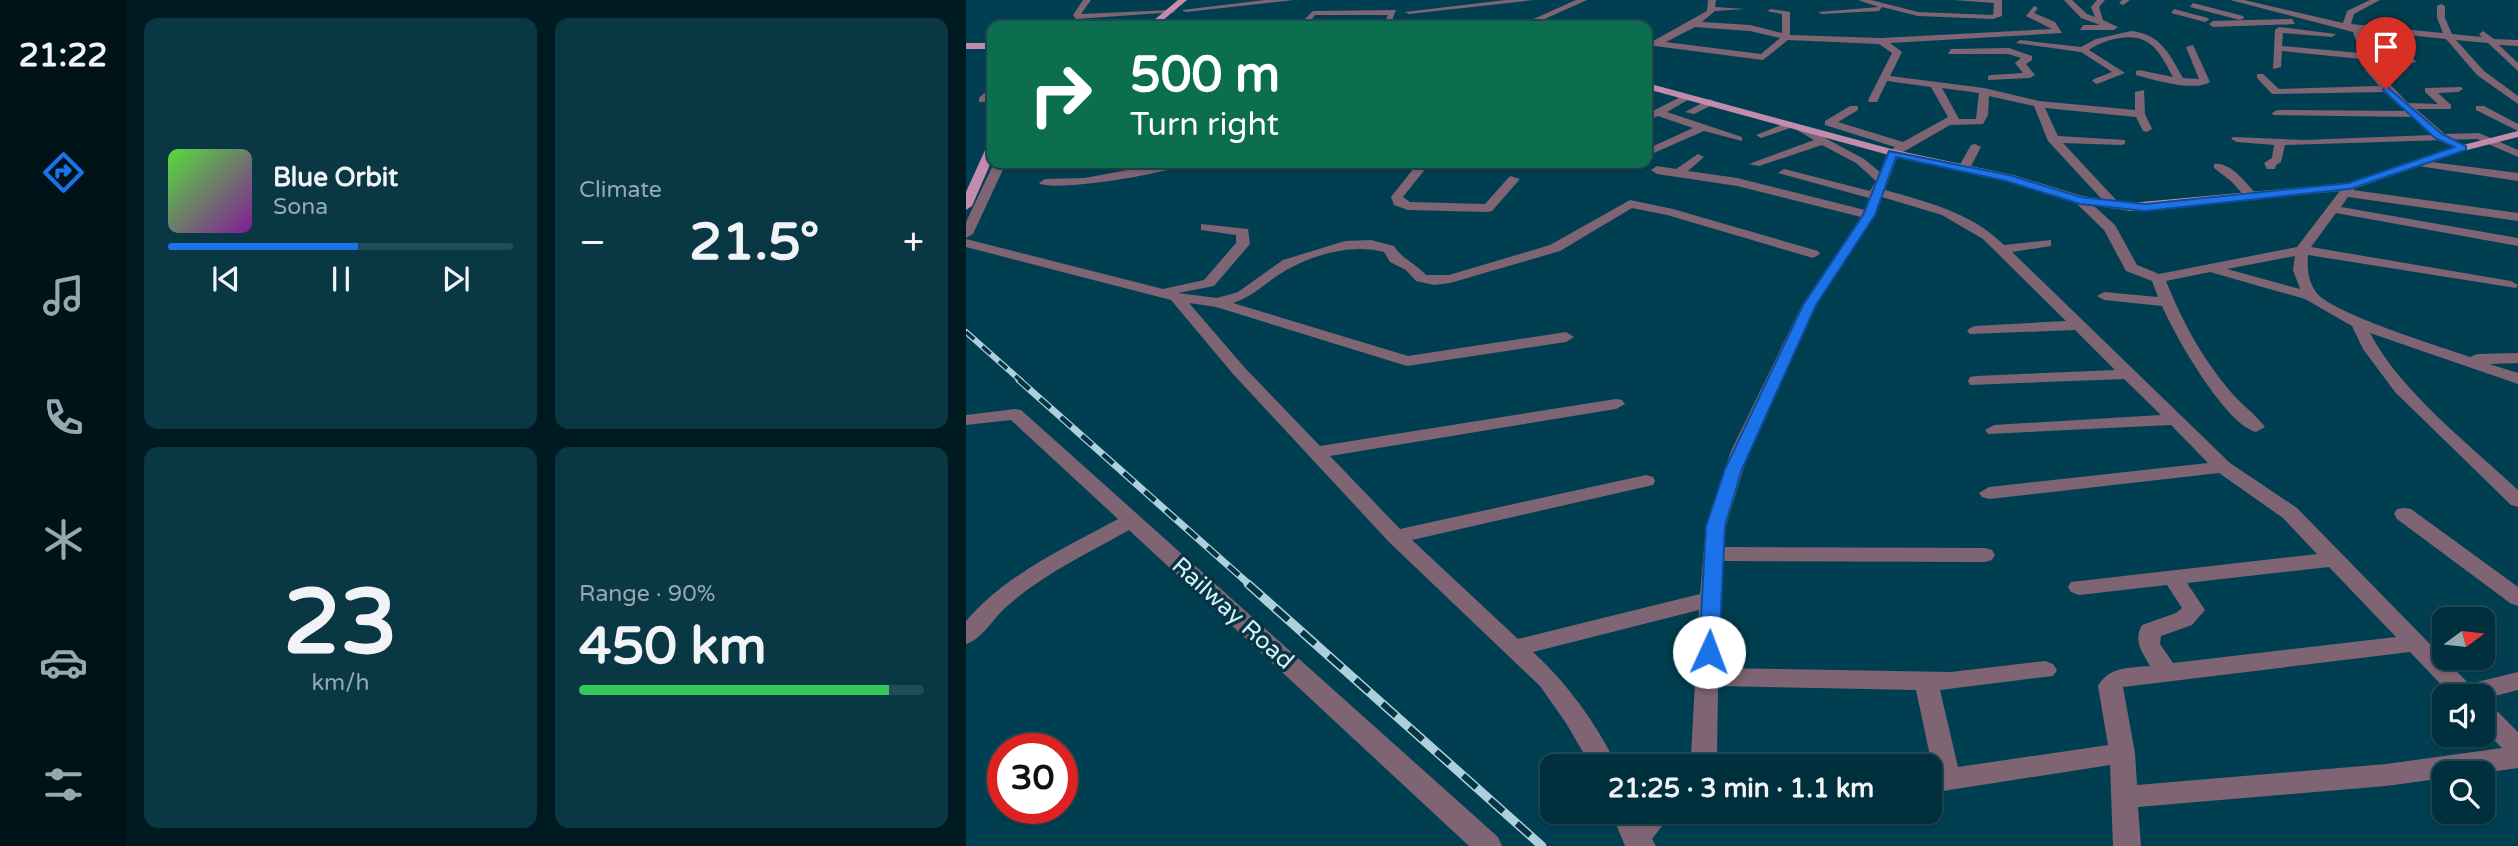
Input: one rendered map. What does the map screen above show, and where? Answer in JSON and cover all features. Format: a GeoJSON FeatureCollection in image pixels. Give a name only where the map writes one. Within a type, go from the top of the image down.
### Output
{"type":"FeatureCollection","features":[{"type":"Feature","properties":{"kind":"main road"},"geometry":{"type":"LineString","coordinates":[[1158,21],[1183,0]]}},
{"type":"Feature","properties":{"kind":"main road"},"geometry":{"type":"LineString","coordinates":[[966,46],[987,46]]}},
{"type":"Feature","properties":{"kind":"main road"},"geometry":{"type":"LineString","coordinates":[[1652,87],[2080,200],[2145,207],[2349,189],[2416,163],[2518,134]]}},
{"type":"Feature","properties":{"kind":"main road"},"geometry":{"type":"LineString","coordinates":[[966,206],[987,158]]}},
{"type":"Feature","properties":{"kind":"street"},"geometry":{"type":"LineString","coordinates":[[1087,0],[1077,15],[1079,17],[1172,12]]}},
{"type":"Feature","properties":{"kind":"street"},"geometry":{"type":"LineString","coordinates":[[1170,21],[1186,10],[1193,0]]}},
{"type":"Feature","properties":{"kind":"street"},"geometry":{"type":"LineString","coordinates":[[1186,10],[1290,0]]}},
{"type":"Feature","properties":{"kind":"street"},"geometry":{"type":"LineString","coordinates":[[1405,0],[1410,15],[1530,0]]}},
{"type":"Feature","properties":{"kind":"street"},"geometry":{"type":"LineString","coordinates":[[1534,21],[1583,0]]}},
{"type":"Feature","properties":{"kind":"street"},"geometry":{"type":"LineString","coordinates":[[1821,0],[1822,12],[1848,39]]}},
{"type":"Feature","properties":{"kind":"street"},"geometry":{"type":"LineString","coordinates":[[1862,0],[1918,14],[1998,17],[1998,1],[1957,0]]}},
{"type":"Feature","properties":{"kind":"street"},"geometry":{"type":"LineString","coordinates":[[1822,12],[1888,7],[1897,0]]}},
{"type":"Feature","properties":{"kind":"street"},"geometry":{"type":"LineString","coordinates":[[2068,0],[2084,16],[2101,19],[2114,27],[2082,28]]}},
{"type":"Feature","properties":{"kind":"street"},"geometry":{"type":"LineString","coordinates":[[2101,0],[2095,7],[2101,19]]}},
{"type":"Feature","properties":{"kind":"street"},"geometry":{"type":"LineString","coordinates":[[2346,26],[2350,13],[2376,0]]}},
{"type":"Feature","properties":{"kind":"street"},"geometry":{"type":"LineString","coordinates":[[2240,1],[2357,30],[2361,47],[2386,89],[2438,136],[2463,148]]}},
{"type":"Feature","properties":{"kind":"street"},"geometry":{"type":"LineString","coordinates":[[1652,42],[1695,24],[1711,12],[1711,4],[1741,9]]}},
{"type":"Feature","properties":{"kind":"street"},"geometry":{"type":"LineString","coordinates":[[2193,5],[2260,24]]}},
{"type":"Feature","properties":{"kind":"street"},"geometry":{"type":"LineString","coordinates":[[2285,13],[2292,6]]}},
{"type":"Feature","properties":{"kind":"street"},"geometry":{"type":"LineString","coordinates":[[2441,6],[2441,21],[2449,36],[2476,70],[2518,100]]}},
{"type":"Feature","properties":{"kind":"street"},"geometry":{"type":"LineString","coordinates":[[1695,24],[1754,25],[1786,37],[1881,41],[2059,31],[2052,24],[2029,14],[2034,8]]}},
{"type":"Feature","properties":{"kind":"street"},"geometry":{"type":"LineString","coordinates":[[1652,42],[1763,57],[1786,37],[1786,12],[1771,11]]}},
{"type":"Feature","properties":{"kind":"street"},"geometry":{"type":"LineString","coordinates":[[2175,11],[2228,24]]}},
{"type":"Feature","properties":{"kind":"street"},"geometry":{"type":"LineString","coordinates":[[1306,21],[1313,13],[1393,12],[1390,21]]}},
{"type":"Feature","properties":{"kind":"street"},"geometry":{"type":"LineString","coordinates":[[1975,17],[1969,26],[2028,46],[2116,49],[2118,42],[2109,38]]}},
{"type":"Feature","properties":{"kind":"street"},"geometry":{"type":"LineString","coordinates":[[2213,24],[2312,20]]}},
{"type":"Feature","properties":{"kind":"street"},"geometry":{"type":"LineString","coordinates":[[2346,26],[2392,25],[2449,36],[2518,43]]}},
{"type":"Feature","properties":{"kind":"street"},"geometry":{"type":"LineString","coordinates":[[2276,67],[2278,30],[2281,29],[2361,47]]}},
{"type":"Feature","properties":{"kind":"street"},"geometry":{"type":"LineString","coordinates":[[2084,49],[2093,40],[2136,32],[2161,46],[2180,82]]}},
{"type":"Feature","properties":{"kind":"street"},"geometry":{"type":"LineString","coordinates":[[2482,33],[2491,41],[2510,71]]}},
{"type":"Feature","properties":{"kind":"street"},"geometry":{"type":"LineString","coordinates":[[1996,36],[1994,45],[1998,50]]}},
{"type":"Feature","properties":{"kind":"street"},"geometry":{"type":"LineString","coordinates":[[1941,39],[1951,52]]}},
{"type":"Feature","properties":{"kind":"street"},"geometry":{"type":"LineString","coordinates":[[1873,100],[1897,52],[1881,41]]}},
{"type":"Feature","properties":{"kind":"street"},"geometry":{"type":"LineString","coordinates":[[2385,49],[2382,43],[2411,44]]}},
{"type":"Feature","properties":{"kind":"street"},"geometry":{"type":"LineString","coordinates":[[1728,54],[1738,46]]}},
{"type":"Feature","properties":{"kind":"street"},"geometry":{"type":"LineString","coordinates":[[2139,73],[2180,82],[2205,82],[2190,47]]}},
{"type":"Feature","properties":{"kind":"street"},"geometry":{"type":"LineString","coordinates":[[2279,48],[2385,49],[2403,51],[2411,62]]}},
{"type":"Feature","properties":{"kind":"street"},"geometry":{"type":"LineString","coordinates":[[2084,49],[2120,74],[2097,81]]}},
{"type":"Feature","properties":{"kind":"street"},"geometry":{"type":"LineString","coordinates":[[1951,52],[2019,52],[2029,58],[2020,63],[2030,75],[1991,78],[1985,72],[1988,65],[1948,55],[1951,52]]}},
{"type":"Feature","properties":{"kind":"street"},"geometry":{"type":"LineString","coordinates":[[2476,70],[2510,71]]}},
{"type":"Feature","properties":{"kind":"street"},"geometry":{"type":"LineString","coordinates":[[2260,76],[2273,91],[2386,89]]}},
{"type":"Feature","properties":{"kind":"street"},"geometry":{"type":"LineString","coordinates":[[2331,77],[2347,89]]}},
{"type":"Feature","properties":{"kind":"street"},"geometry":{"type":"LineString","coordinates":[[1884,78],[1980,90],[2039,104],[2067,101],[2140,114]]}},
{"type":"Feature","properties":{"kind":"street"},"geometry":{"type":"LineString","coordinates":[[1980,90],[1991,78]]}},
{"type":"Feature","properties":{"kind":"street"},"geometry":{"type":"LineString","coordinates":[[1935,85],[1954,118],[1952,122]]}},
{"type":"Feature","properties":{"kind":"street"},"geometry":{"type":"LineString","coordinates":[[2286,123],[2275,108],[2409,110],[2447,107],[2429,90],[2458,89]]}},
{"type":"Feature","properties":{"kind":"street"},"geometry":{"type":"LineString","coordinates":[[1704,754],[1712,554],[1716,526],[1740,451],[1809,305],[1869,215],[1877,188],[1898,150],[1920,135],[1952,122],[1979,122],[1983,116],[1980,90]]}},
{"type":"Feature","properties":{"kind":"street"},"geometry":{"type":"LineString","coordinates":[[2311,91],[2322,99]]}},
{"type":"Feature","properties":{"kind":"street"},"geometry":{"type":"LineString","coordinates":[[2140,92],[2140,114],[2147,128]]}},
{"type":"Feature","properties":{"kind":"street"},"geometry":{"type":"LineString","coordinates":[[983,100],[987,95]]}},
{"type":"Feature","properties":{"kind":"street"},"geometry":{"type":"LineString","coordinates":[[1652,116],[1688,97]]}},
{"type":"Feature","properties":{"kind":"street"},"geometry":{"type":"LineString","coordinates":[[1690,112],[1710,102]]}},
{"type":"Feature","properties":{"kind":"street"},"geometry":{"type":"LineString","coordinates":[[2039,104],[2043,122],[2052,139],[2095,180],[2114,205]]}},
{"type":"Feature","properties":{"kind":"street"},"geometry":{"type":"LineString","coordinates":[[1854,108],[1829,123],[1898,150]]}},
{"type":"Feature","properties":{"kind":"street"},"geometry":{"type":"LineString","coordinates":[[2480,108],[2518,128]]}},
{"type":"Feature","properties":{"kind":"street"},"geometry":{"type":"LineString","coordinates":[[1659,113],[1738,139]]}},
{"type":"Feature","properties":{"kind":"street"},"geometry":{"type":"LineString","coordinates":[[1652,151],[1704,127]]}},
{"type":"Feature","properties":{"kind":"street"},"geometry":{"type":"LineString","coordinates":[[1761,135],[1795,127],[1860,161],[1877,188]]}},
{"type":"Feature","properties":{"kind":"street"},"geometry":{"type":"LineString","coordinates":[[2295,133],[2304,143]]}},
{"type":"Feature","properties":{"kind":"street"},"geometry":{"type":"LineString","coordinates":[[2237,139],[2304,143],[2479,136],[2518,154]]}},
{"type":"Feature","properties":{"kind":"street"},"geometry":{"type":"LineString","coordinates":[[2052,139],[2121,142]]}},
{"type":"Feature","properties":{"kind":"street"},"geometry":{"type":"LineString","coordinates":[[1755,164],[1822,141]]}},
{"type":"Feature","properties":{"kind":"street"},"geometry":{"type":"LineString","coordinates":[[2271,167],[2270,163],[2277,160],[2280,141]]}},
{"type":"Feature","properties":{"kind":"street"},"geometry":{"type":"LineString","coordinates":[[1964,168],[1975,147]]}},
{"type":"Feature","properties":{"kind":"street"},"geometry":{"type":"LineString","coordinates":[[1678,173],[1698,157]]}},
{"type":"Feature","properties":{"kind":"street"},"geometry":{"type":"LineString","coordinates":[[2416,163],[2518,177]]}},
{"type":"Feature","properties":{"kind":"street"},"geometry":{"type":"LineString","coordinates":[[2218,166],[2236,179],[2252,197]]}},
{"type":"Feature","properties":{"kind":"street"},"geometry":{"type":"LineString","coordinates":[[982,168],[987,167]]}},
{"type":"Feature","properties":{"kind":"street"},"geometry":{"type":"LineString","coordinates":[[966,234],[986,197],[997,168]]}},
{"type":"Feature","properties":{"kind":"street"},"geometry":{"type":"LineString","coordinates":[[1045,183],[1085,182],[1156,168]]}},
{"type":"Feature","properties":{"kind":"street"},"geometry":{"type":"LineString","coordinates":[[1420,168],[1397,197],[1398,202],[1408,206],[1488,208],[1514,179]]}},
{"type":"Feature","properties":{"kind":"street"},"geometry":{"type":"LineString","coordinates":[[1657,170],[1737,181],[1869,215]]}},
{"type":"Feature","properties":{"kind":"street"},"geometry":{"type":"LineString","coordinates":[[1784,173],[1877,188],[1946,212],[1979,229],[2223,467],[2290,513],[2453,684]]}},
{"type":"Feature","properties":{"kind":"street"},"geometry":{"type":"LineString","coordinates":[[2310,296],[2300,270],[2302,250],[2349,189],[2518,217]]}},
{"type":"Feature","properties":{"kind":"street"},"geometry":{"type":"LineString","coordinates":[[2080,200],[2110,228],[2131,268],[2158,278],[2302,250],[2511,285]]}},
{"type":"Feature","properties":{"kind":"street"},"geometry":{"type":"LineString","coordinates":[[1218,303],[1243,295],[1281,265],[1345,245],[1371,244],[1389,249],[1395,259],[1426,280],[1461,277],[1555,248],[1630,204],[1668,212],[1814,254]]}},
{"type":"Feature","properties":{"kind":"street"},"geometry":{"type":"LineString","coordinates":[[2333,209],[2518,242]]}},
{"type":"Feature","properties":{"kind":"street"},"geometry":{"type":"LineString","coordinates":[[1168,294],[1209,283],[1244,244],[1243,232],[1206,228]]}},
{"type":"Feature","properties":{"kind":"street"},"geometry":{"type":"LineString","coordinates":[[966,243],[1168,294],[1218,303],[1407,361],[1566,337]]}},
{"type":"Feature","properties":{"kind":"street"},"geometry":{"type":"LineString","coordinates":[[2002,249],[2046,243]]}},
{"type":"Feature","properties":{"kind":"street"},"geometry":{"type":"LineString","coordinates":[[2213,269],[2310,296],[2358,323],[2518,379]]}},
{"type":"Feature","properties":{"kind":"street"},"geometry":{"type":"LineString","coordinates":[[2158,278],[2166,302],[2202,365],[2236,410],[2256,427]]}},
{"type":"Feature","properties":{"kind":"street"},"geometry":{"type":"LineString","coordinates":[[1168,294],[1396,537],[1548,680],[1575,716],[1597,754]]}},
{"type":"Feature","properties":{"kind":"street"},"geometry":{"type":"LineString","coordinates":[[2104,296],[2166,302]]}},
{"type":"Feature","properties":{"kind":"street"},"geometry":{"type":"LineString","coordinates":[[2358,323],[2371,349],[2401,388],[2516,498]]}},
{"type":"Feature","properties":{"kind":"street"},"geometry":{"type":"LineString","coordinates":[[1975,331],[2078,325]]}},
{"type":"Feature","properties":{"kind":"street"},"geometry":{"type":"LineString","coordinates":[[2463,359],[2518,358]]}},
{"type":"Feature","properties":{"kind":"street"},"geometry":{"type":"LineString","coordinates":[[1976,381],[2128,374]]}},
{"type":"Feature","properties":{"kind":"street"},"geometry":{"type":"LineString","coordinates":[[1318,452],[1616,404]]}},
{"type":"Feature","properties":{"kind":"street","name":"Railway Road"},"geometry":{"type":"LineString","coordinates":[[966,420],[1015,414],[1488,846]]}},
{"type":"Feature","properties":{"kind":"street"},"geometry":{"type":"LineString","coordinates":[[1994,430],[2172,420]]}},
{"type":"Feature","properties":{"kind":"street"},"geometry":{"type":"LineString","coordinates":[[1989,493],[2223,467]]}},
{"type":"Feature","properties":{"kind":"street"},"geometry":{"type":"LineString","coordinates":[[1396,537],[1646,481]]}},
{"type":"Feature","properties":{"kind":"street"},"geometry":{"type":"LineString","coordinates":[[2404,514],[2518,598]]}},
{"type":"Feature","properties":{"kind":"street"},"geometry":{"type":"LineString","coordinates":[[966,636],[981,615],[1029,579],[1131,520]]}},
{"type":"Feature","properties":{"kind":"street"},"geometry":{"type":"LineString","coordinates":[[1712,554],[1985,555]]}},
{"type":"Feature","properties":{"kind":"street"},"geometry":{"type":"LineString","coordinates":[[2079,587],[2335,559]]}},
{"type":"Feature","properties":{"kind":"street"},"geometry":{"type":"LineString","coordinates":[[2166,672],[2149,645],[2150,631],[2184,620],[2194,610],[2173,577]]}},
{"type":"Feature","properties":{"kind":"street"},"geometry":{"type":"LineString","coordinates":[[1515,648],[1711,599]]}},
{"type":"Feature","properties":{"kind":"street"},"geometry":{"type":"LineString","coordinates":[[2127,846],[2122,752],[2110,686],[2117,679],[2414,643]]}},
{"type":"Feature","properties":{"kind":"street"},"geometry":{"type":"LineString","coordinates":[[1708,677],[1926,680],[2045,670]]}},
{"type":"Feature","properties":{"kind":"street"},"geometry":{"type":"LineString","coordinates":[[1926,680],[1935,754]]}},
{"type":"Feature","properties":{"kind":"street"},"geometry":{"type":"LineString","coordinates":[[2495,688],[2518,681]]}},
{"type":"Feature","properties":{"kind":"street"},"geometry":{"type":"LineString","coordinates":[[2495,725],[2518,748]]}},
{"type":"Feature","properties":{"kind":"street"},"geometry":{"type":"LineString","coordinates":[[1942,782],[2122,752]]}},
{"type":"Feature","properties":{"kind":"street"},"geometry":{"type":"LineString","coordinates":[[2124,797],[2386,775],[2518,757]]}},
{"type":"Feature","properties":{"kind":"street"},"geometry":{"type":"LineString","coordinates":[[1630,824],[1639,843]]}},
{"type":"Feature","properties":{"kind":"street"},"geometry":{"type":"LineString","coordinates":[[1639,843],[1652,824]]}},
{"type":"Feature","properties":{"kind":"railway"},"geometry":{"type":"LineString","coordinates":[[966,332],[1021,381]]}},
{"type":"Feature","properties":{"kind":"railway"},"geometry":{"type":"LineString","coordinates":[[1019,380],[1250,585]]}},
{"type":"Feature","properties":{"kind":"railway"},"geometry":{"type":"LineString","coordinates":[[1248,584],[1542,846]]}},
{"type":"Feature","properties":{"kind":"route"},"geometry":{"type":"LineString","coordinates":[[1709,652],[1712,554],[1716,526],[1733,469],[1809,305],[1869,215],[1876,191],[1893,153],[2009,178],[2080,200],[2145,207],[2350,186],[2463,148],[2438,136],[2386,89]]}}]}
